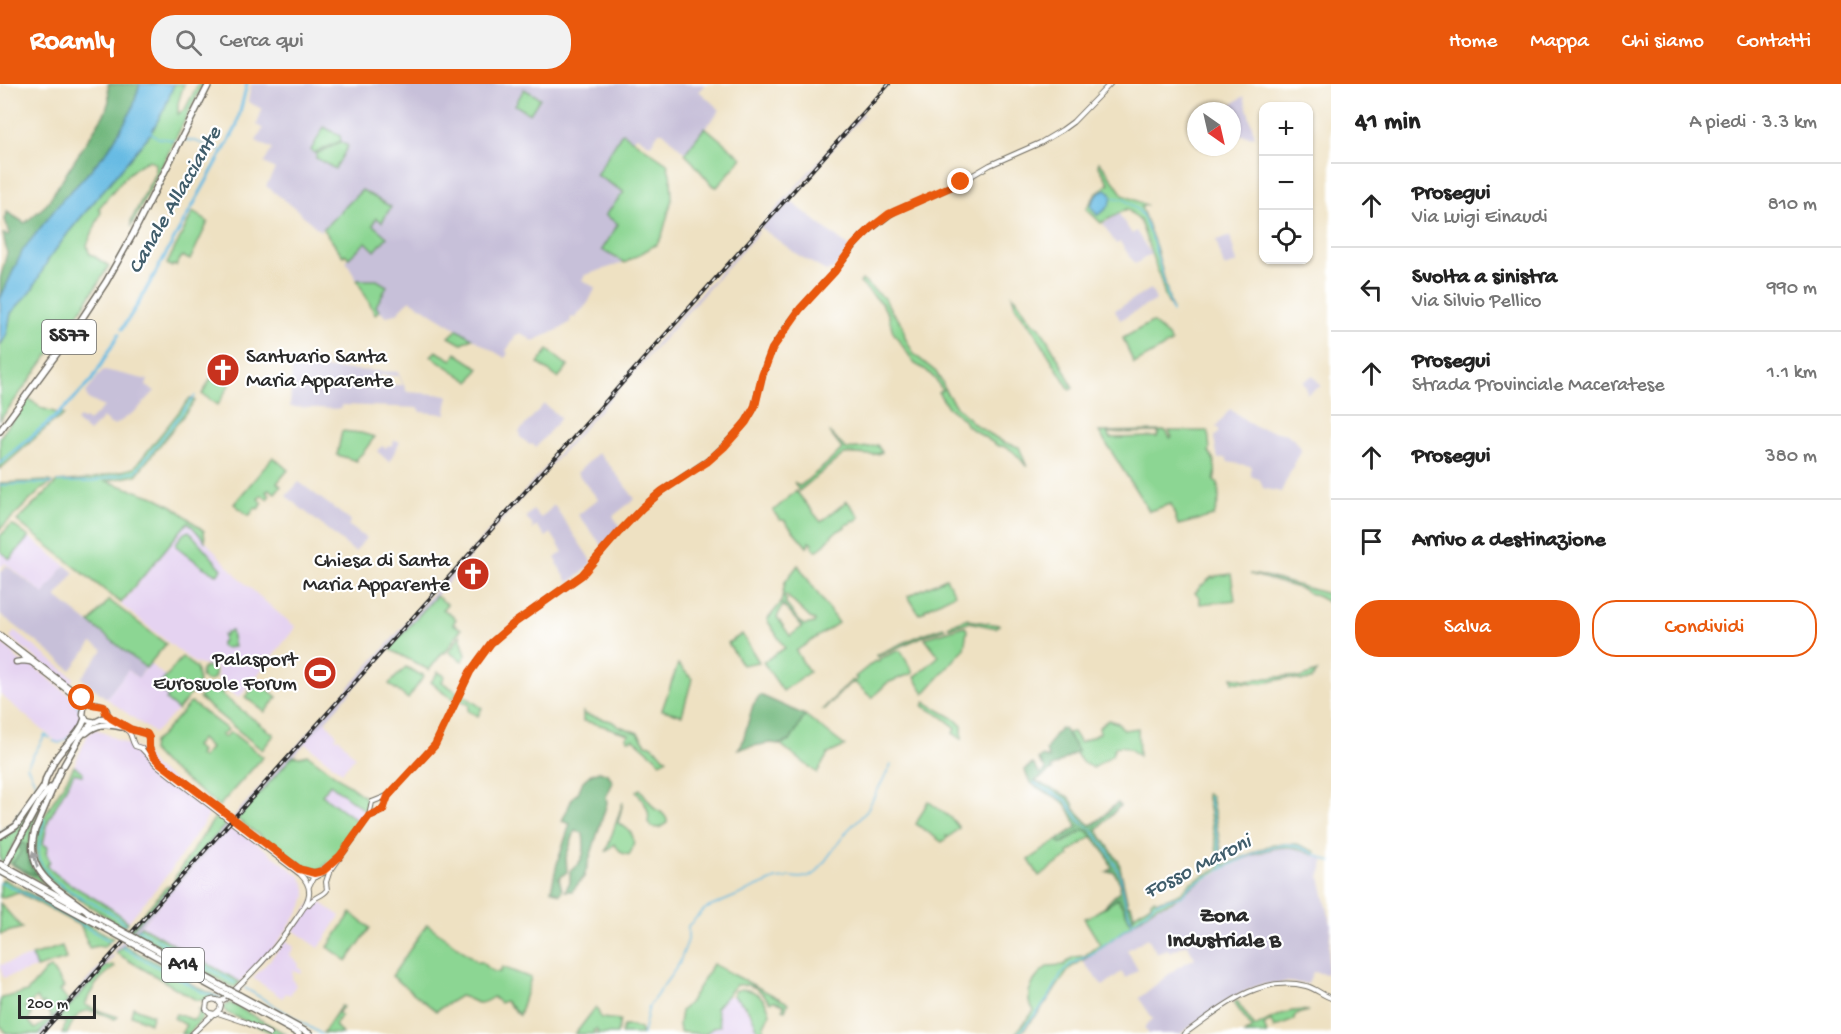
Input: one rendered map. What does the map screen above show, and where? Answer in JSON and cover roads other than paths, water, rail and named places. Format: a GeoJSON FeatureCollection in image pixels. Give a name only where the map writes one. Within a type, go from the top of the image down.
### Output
{"type":"FeatureCollection","features":[{"type":"Feature","properties":{"kind":"highway","name":"SS77"},"geometry":{"type":"LineString","coordinates":[[0,431],[92,305],[131,236],[208,84]]}},
{"type":"Feature","properties":{"kind":"highway","name":"SS77"},"geometry":{"type":"LineString","coordinates":[[0,426],[81,315],[131,236]]}},
{"type":"Feature","properties":{"kind":"highway"},"geometry":{"type":"LineString","coordinates":[[40,801],[46,778],[54,762],[82,726],[85,718]]}},
{"type":"Feature","properties":{"kind":"highway"},"geometry":{"type":"LineString","coordinates":[[90,914],[42,876],[34,859],[32,840],[54,784],[80,737],[93,722]]}},
{"type":"Feature","properties":{"kind":"highway"},"geometry":{"type":"LineString","coordinates":[[80,737],[98,725],[121,727]]}},
{"type":"Feature","properties":{"kind":"highway"},"geometry":{"type":"LineString","coordinates":[[7,862],[40,801],[54,784]]}},
{"type":"Feature","properties":{"kind":"highway"},"geometry":{"type":"LineString","coordinates":[[0,837],[16,826],[43,788]]}},
{"type":"Feature","properties":{"kind":"highway","name":"A14"},"geometry":{"type":"LineString","coordinates":[[0,864],[90,914],[114,930]]}},
{"type":"Feature","properties":{"kind":"highway","name":"A14"},"geometry":{"type":"LineString","coordinates":[[0,873],[114,930],[310,1034]]}},
{"type":"Feature","properties":{"kind":"highway","name":"A14"},"geometry":{"type":"LineString","coordinates":[[237,997],[298,1034]]}},
{"type":"Feature","properties":{"kind":"main road"},"geometry":{"type":"LineString","coordinates":[[192,1034],[219,1011],[273,954],[311,900],[325,892],[332,868],[373,811],[372,802],[382,802],[435,745],[466,679],[485,649],[513,624],[582,575],[648,503],[672,484],[707,462],[741,428],[755,406],[762,376],[772,349],[800,309],[862,236],[889,214],[956,185],[990,165],[1053,136],[1073,122],[1110,84]]}},
{"type":"Feature","properties":{"kind":"main road"},"geometry":{"type":"LineString","coordinates":[[0,636],[14,650],[75,696],[82,704],[85,718],[93,722],[106,720],[130,733],[134,745],[141,748],[157,765],[300,874],[317,896]]}},
{"type":"Feature","properties":{"kind":"main road"},"geometry":{"type":"LineString","coordinates":[[0,636],[92,704],[104,706],[106,713],[123,725],[147,734],[153,756],[164,766],[299,869],[324,878],[327,882]]}},
{"type":"Feature","properties":{"kind":"main road"},"geometry":{"type":"LineString","coordinates":[[14,650],[16,662],[33,663]]}},
{"type":"Feature","properties":{"kind":"main road"},"geometry":{"type":"LineString","coordinates":[[84,711],[92,704]]}},
{"type":"Feature","properties":{"kind":"main road"},"geometry":{"type":"LineString","coordinates":[[100,720],[106,713]]}},
{"type":"Feature","properties":{"kind":"main road"},"geometry":{"type":"LineString","coordinates":[[132,739],[137,732]]}},
{"type":"Feature","properties":{"kind":"main road"},"geometry":{"type":"LineString","coordinates":[[141,748],[148,744]]}},
{"type":"Feature","properties":{"kind":"main road"},"geometry":{"type":"LineString","coordinates":[[373,811],[383,810],[382,802]]}},
{"type":"Feature","properties":{"kind":"main road"},"geometry":{"type":"LineString","coordinates":[[299,869],[319,873],[340,856]]}},
{"type":"Feature","properties":{"kind":"main road"},"geometry":{"type":"LineString","coordinates":[[198,1029],[207,1016],[207,1002],[213,999],[222,1001],[225,999],[268,957],[305,906],[310,881],[332,868]]}},
{"type":"Feature","properties":{"kind":"main road"},"geometry":{"type":"LineString","coordinates":[[1184,1034],[1234,999],[1259,987],[1299,985],[1329,997]]}},
{"type":"Feature","properties":{"kind":"main road"},"geometry":{"type":"LineString","coordinates":[[217,1000],[219,1011]]}},
{"type":"Feature","properties":{"kind":"main road"},"geometry":{"type":"LineString","coordinates":[[207,1011],[219,1011],[270,1034]]}},
{"type":"Feature","properties":{"kind":"water"},"geometry":{"type":"Polygon","coordinates":[[[140,84],[174,84],[151,133],[68,233],[48,260],[32,290],[11,313],[7,334],[0,346],[0,299],[23,250],[63,199],[109,149],[132,110],[140,84]]]}},
{"type":"Feature","properties":{"kind":"water"},"geometry":{"type":"Polygon","coordinates":[[[1106,189],[1111,193],[1110,203],[1097,215],[1091,207],[1092,204],[1096,196],[1106,189]]]}},
{"type":"Feature","properties":{"kind":"waterway","name":"Canale Allacciante"},"geometry":{"type":"LineString","coordinates":[[122,329],[236,128],[247,84]]}},
{"type":"Feature","properties":{"kind":"waterway"},"geometry":{"type":"LineString","coordinates":[[150,132],[158,138],[174,140]]}},
{"type":"Feature","properties":{"kind":"waterway"},"geometry":{"type":"LineString","coordinates":[[184,140],[195,141],[223,152]]}},
{"type":"Feature","properties":{"kind":"waterway"},"geometry":{"type":"LineString","coordinates":[[1113,198],[1124,199],[1143,216],[1154,244],[1172,312]]}},
{"type":"Feature","properties":{"kind":"waterway","name":"Canale Allacciante"},"geometry":{"type":"LineString","coordinates":[[0,463],[62,411],[92,380],[119,334]]}},
{"type":"Feature","properties":{"kind":"waterway"},"geometry":{"type":"LineString","coordinates":[[57,482],[90,482],[136,471],[195,396]]}},
{"type":"Feature","properties":{"kind":"waterway"},"geometry":{"type":"LineString","coordinates":[[0,485],[52,483]]}},
{"type":"Feature","properties":{"kind":"waterway"},"geometry":{"type":"LineString","coordinates":[[76,703],[81,712]]}},
{"type":"Feature","properties":{"kind":"waterway"},"geometry":{"type":"LineString","coordinates":[[53,741],[59,743],[70,736],[81,718]]}},
{"type":"Feature","properties":{"kind":"waterway"},"geometry":{"type":"LineString","coordinates":[[0,832],[14,821],[38,788],[27,766],[45,735],[50,738]]}},
{"type":"Feature","properties":{"kind":"waterway"},"geometry":{"type":"LineString","coordinates":[[788,877],[799,878],[816,873],[848,830],[866,812],[891,765]]}},
{"type":"Feature","properties":{"kind":"waterway"},"geometry":{"type":"LineString","coordinates":[[1034,783],[1066,800],[1079,820],[1092,830],[1109,853],[1120,875],[1126,906],[1132,922]]}},
{"type":"Feature","properties":{"kind":"waterway"},"geometry":{"type":"LineString","coordinates":[[1209,797],[1223,867]]}},
{"type":"Feature","properties":{"kind":"waterway"},"geometry":{"type":"LineString","coordinates":[[44,818],[39,855],[48,873],[66,888],[126,924]]}},
{"type":"Feature","properties":{"kind":"waterway","name":"Fosso Maroni"},"geometry":{"type":"LineString","coordinates":[[1018,1034],[1041,1008],[1061,974],[1070,965],[1093,953],[1132,924],[1155,903],[1182,895],[1193,884],[1258,851],[1276,846],[1287,844],[1300,847],[1331,862]]}},
{"type":"Feature","properties":{"kind":"waterway"},"geometry":{"type":"LineString","coordinates":[[643,1034],[649,1006],[679,964],[688,940],[688,926],[705,909],[776,879],[786,878]]}},
{"type":"Feature","properties":{"kind":"waterway"},"geometry":{"type":"LineString","coordinates":[[0,883],[40,901],[110,941]]}},
{"type":"Feature","properties":{"kind":"waterway"},"geometry":{"type":"LineString","coordinates":[[138,929],[235,983]]}},
{"type":"Feature","properties":{"kind":"waterway"},"geometry":{"type":"LineString","coordinates":[[122,947],[204,993],[221,998]]}},
{"type":"Feature","properties":{"kind":"waterway"},"geometry":{"type":"LineString","coordinates":[[245,988],[321,1034]]}},
{"type":"Feature","properties":{"kind":"railway"},"geometry":{"type":"LineString","coordinates":[[41,1034],[889,84]]}},
{"type":"Feature","properties":{"kind":"place","name":"Santuario Santa Maria Apparente"},"geometry":{"type":"Point","coordinates":[223,370]}},
{"type":"Feature","properties":{"kind":"place","name":"Chiesa di Santa Maria Apparente"},"geometry":{"type":"Point","coordinates":[473,574]}},
{"type":"Feature","properties":{"kind":"place","name":"Palasport Eurosuole Forum"},"geometry":{"type":"Point","coordinates":[320,673]}},
{"type":"Feature","properties":{"kind":"district","name":"Zona Industriale B"},"geometry":{"type":"Point","coordinates":[1224,930]}}]}
